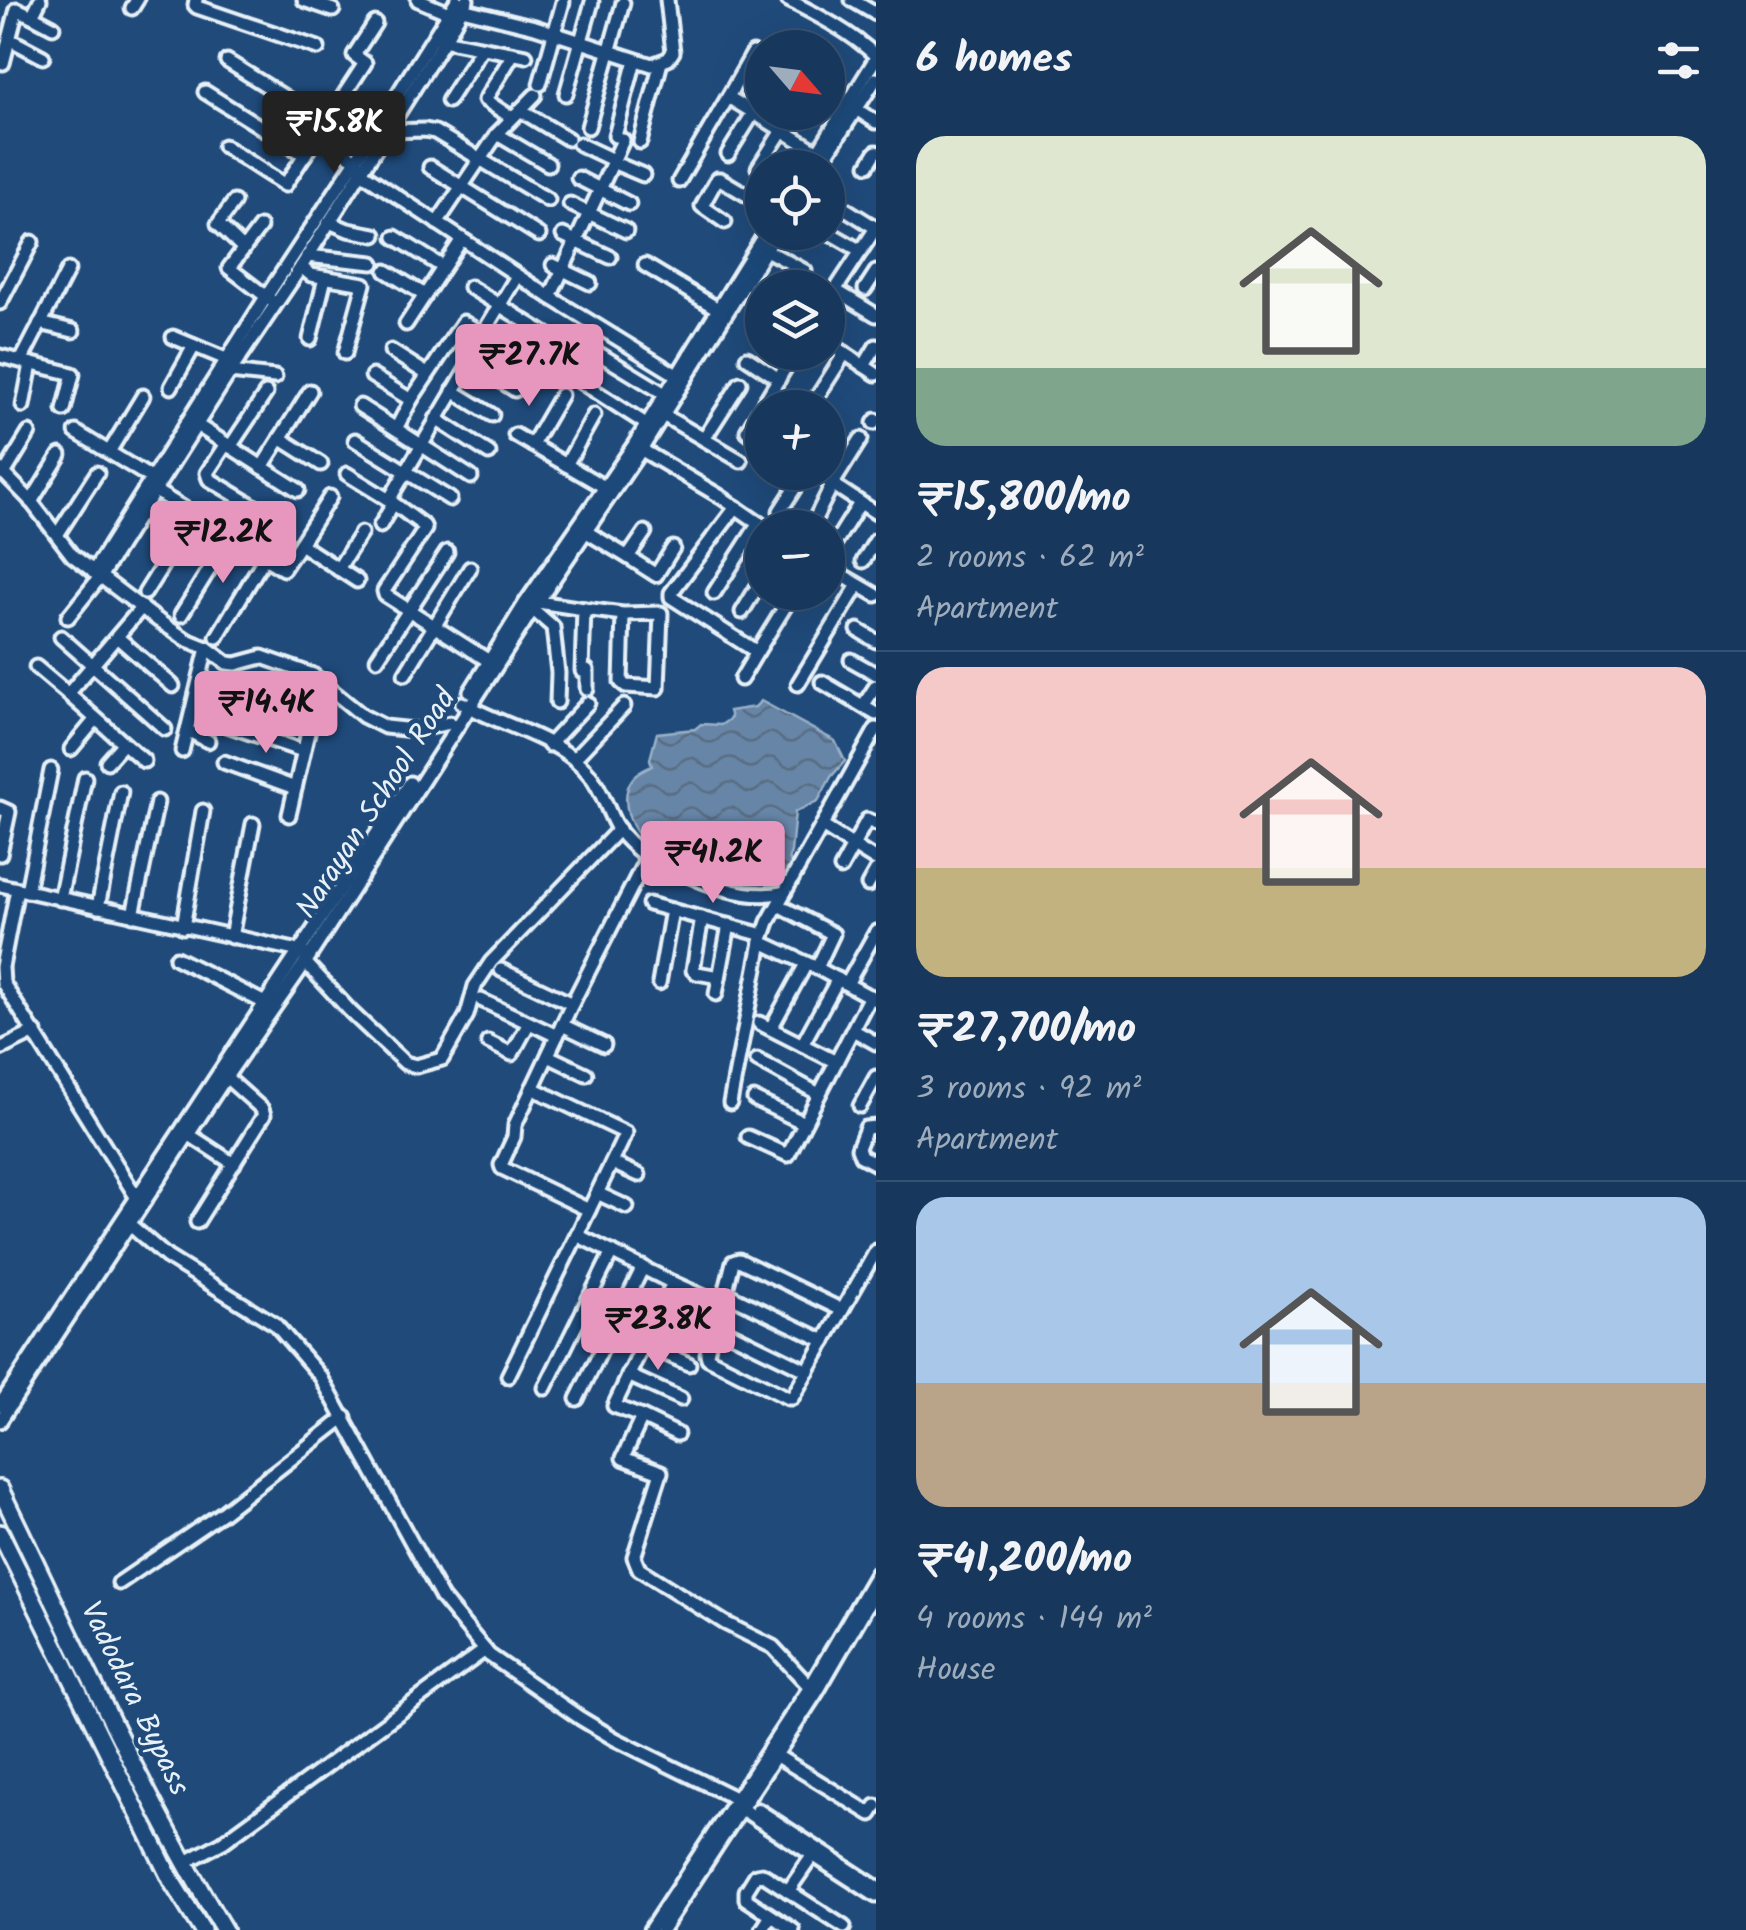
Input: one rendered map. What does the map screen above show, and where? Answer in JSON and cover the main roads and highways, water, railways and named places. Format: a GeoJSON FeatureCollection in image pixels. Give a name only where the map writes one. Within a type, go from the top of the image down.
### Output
{"type":"FeatureCollection","features":[{"type":"Feature","properties":{"kind":"highway","name":"Vadodara Bypass"},"geometry":{"type":"LineString","coordinates":[[0,1489],[134,1762],[224,1930]]}},
{"type":"Feature","properties":{"kind":"highway","name":"Vadodara Bypass"},"geometry":{"type":"LineString","coordinates":[[0,1534],[196,1928]]}},
{"type":"Feature","properties":{"kind":"water"},"geometry":{"type":"Polygon","coordinates":[[[761,701],[835,741],[845,761],[818,801],[795,812],[791,864],[773,891],[732,883],[716,864],[698,854],[672,858],[660,846],[653,848],[632,825],[626,803],[630,783],[652,766],[650,759],[657,733],[695,729],[701,724],[721,725],[731,718],[729,711],[755,707],[761,701]]]}}]}
